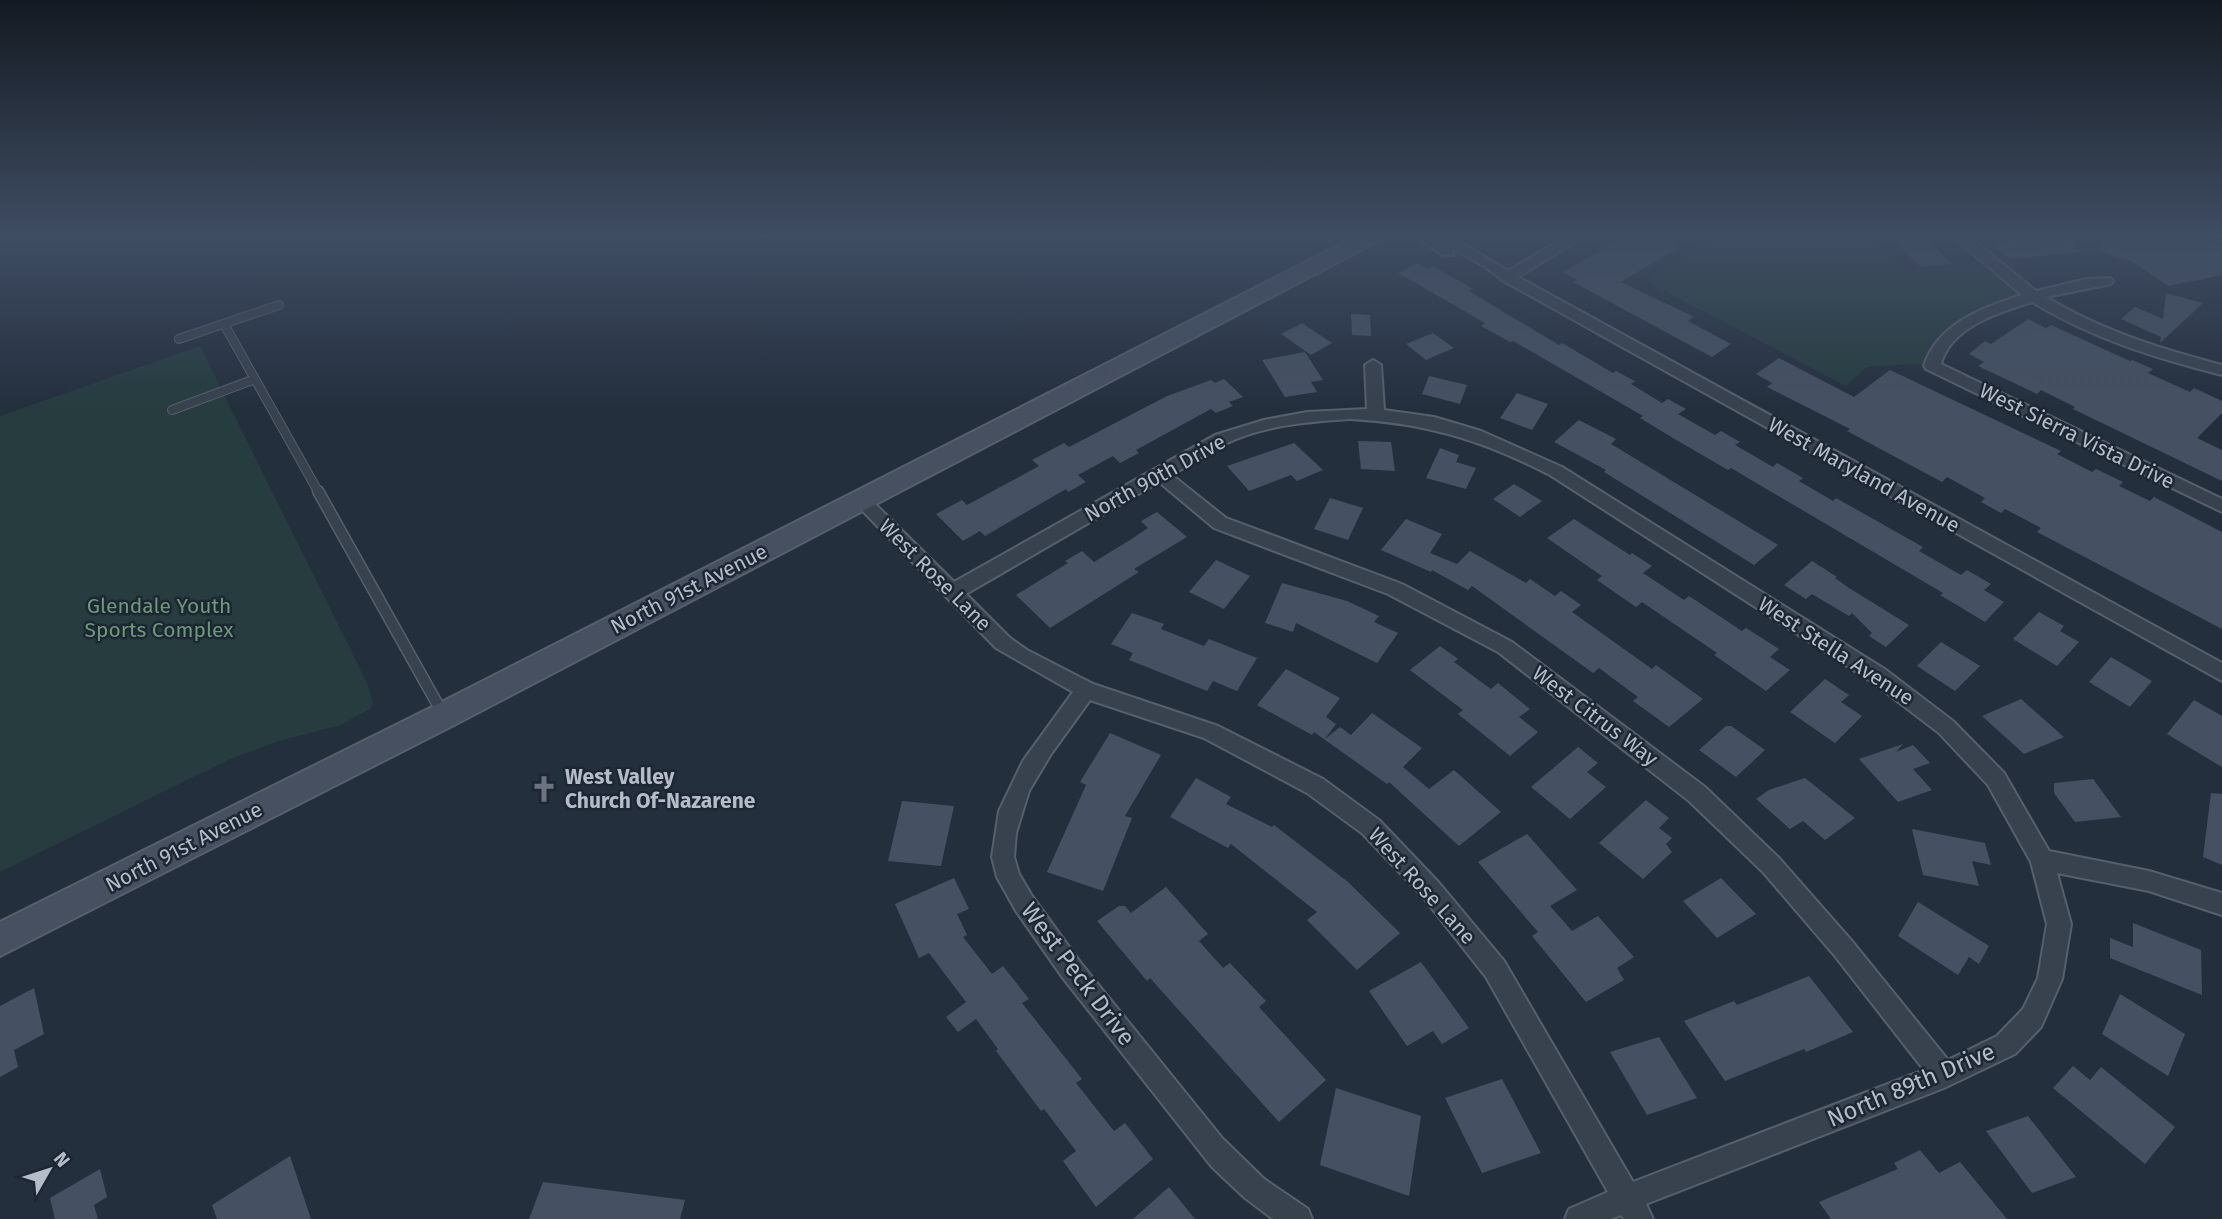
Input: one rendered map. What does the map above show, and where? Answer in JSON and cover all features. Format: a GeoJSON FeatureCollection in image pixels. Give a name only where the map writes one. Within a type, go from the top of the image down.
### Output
{"type":"FeatureCollection","features":[{"type":"Feature","properties":{"kind":"main road","name":"North 91st Avenue"},"geometry":{"type":"LineString","coordinates":[[0,940],[443,716],[1265,292]]}},
{"type":"Feature","properties":{"kind":"street","name":"West Maryland Avenue"},"geometry":{"type":"LineString","coordinates":[[1534,292],[2222,673]]}},
{"type":"Feature","properties":{"kind":"street"},"geometry":{"type":"LineString","coordinates":[[2028,292],[2088,326],[2171,358],[2222,370]]}},
{"type":"Feature","properties":{"kind":"street"},"geometry":{"type":"LineString","coordinates":[[1932,366],[1939,347],[1973,320],[1994,309],[2052,292]]}},
{"type":"Feature","properties":{"kind":"street"},"geometry":{"type":"LineString","coordinates":[[1373,365],[1376,414]]}},
{"type":"Feature","properties":{"kind":"street","name":"West Sierra Vista Drive"},"geometry":{"type":"LineString","coordinates":[[1932,366],[2222,506]]}},
{"type":"Feature","properties":{"kind":"street","name":"North 90th Drive"},"geometry":{"type":"LineString","coordinates":[[953,592],[1221,439],[1263,424],[1321,414],[1376,414],[1415,418]]}},
{"type":"Feature","properties":{"kind":"street","name":"West Stella Avenue"},"geometry":{"type":"LineString","coordinates":[[1415,418],[1476,434],[1531,457],[1879,676],[1946,727],[1996,779],[2042,860]]}},
{"type":"Feature","properties":{"kind":"street","name":"West Citrus Way"},"geometry":{"type":"LineString","coordinates":[[1160,474],[1220,523],[1395,589],[1505,647],[1687,786],[1771,865],[1843,948],[1944,1075]]}},
{"type":"Feature","properties":{"kind":"street","name":"West Rose Lane"},"geometry":{"type":"LineString","coordinates":[[861,500],[1012,649],[1086,690],[1211,732],[1315,786],[1371,827],[1432,890],[1495,969],[1633,1208]]}},
{"type":"Feature","properties":{"kind":"street","name":"West Peck Drive"},"geometry":{"type":"LineString","coordinates":[[1086,690],[1038,757],[1010,807],[1003,859],[1019,896],[1046,937],[1229,1165],[1270,1203],[1298,1219]]}},
{"type":"Feature","properties":{"kind":"street"},"geometry":{"type":"LineString","coordinates":[[2042,860],[2149,881],[2222,904]]}},
{"type":"Feature","properties":{"kind":"street","name":"North 89th Drive"},"geometry":{"type":"LineString","coordinates":[[1633,1208],[1944,1075],[2006,1045],[2032,1018],[2050,979],[2059,924],[2042,860]]}},
{"type":"Feature","properties":{"kind":"street"},"geometry":{"type":"LineString","coordinates":[[1579,1219],[1633,1208]]}},
{"type":"Feature","properties":{"kind":"lane"},"geometry":{"type":"LineString","coordinates":[[179,339],[279,305]]}},
{"type":"Feature","properties":{"kind":"lane"},"geometry":{"type":"LineString","coordinates":[[224,324],[443,716]]}},
{"type":"Feature","properties":{"kind":"lane"},"geometry":{"type":"LineString","coordinates":[[172,410],[255,379]]}},
{"type":"Feature","properties":{"kind":"green space"},"geometry":{"type":"Polygon","coordinates":[[[1666,292],[2027,292],[2034,297],[1957,330],[1932,366],[1914,364],[1867,367],[1846,386],[1666,292]]]}},
{"type":"Feature","properties":{"kind":"green space","name":"Glendale Youth Sports Complex"},"geometry":{"type":"Polygon","coordinates":[[[200,346],[367,683],[373,703],[371,708],[341,725],[279,741],[230,759],[0,872],[0,416],[200,346]]]}},
{"type":"Feature","properties":{"kind":"building"},"geometry":{"type":"Polygon","coordinates":[[[1431,292],[1470,292],[1559,345],[1562,343],[1613,373],[1616,371],[1635,381],[1631,384],[1662,403],[1668,399],[1686,409],[1678,414],[1715,435],[1721,431],[1740,442],[1735,445],[1773,467],[1777,463],[1803,478],[1799,481],[1833,501],[1836,498],[1923,547],[1919,551],[1961,575],[1967,570],[1991,584],[1984,590],[2004,602],[1985,622],[1940,595],[1943,593],[1731,468],[1728,470],[1640,418],[1643,416],[1513,341],[1510,342],[1481,326],[1485,323],[1431,292]]]}},
{"type":"Feature","properties":{"kind":"building"},"geometry":{"type":"Polygon","coordinates":[[[1591,292],[1642,292],[1694,317],[1688,321],[1731,344],[1712,357],[1591,292]]]}},
{"type":"Feature","properties":{"kind":"building"},"geometry":{"type":"Polygon","coordinates":[[[2166,293],[2203,303],[2160,343],[2161,337],[2121,319],[2135,307],[2163,319],[2166,293]]]}},
{"type":"Feature","properties":{"kind":"building"},"geometry":{"type":"Polygon","coordinates":[[[1351,314],[1370,315],[1371,336],[1352,335],[1351,314]]]}},
{"type":"Feature","properties":{"kind":"building"},"geometry":{"type":"Polygon","coordinates":[[[2028,319],[2046,328],[2051,325],[2153,369],[2148,373],[2190,392],[2194,388],[2222,401],[2222,413],[2197,438],[2222,450],[2222,481],[2073,409],[2075,407],[2041,390],[2037,394],[1978,366],[1984,362],[1969,354],[1985,341],[1991,344],[2028,319]]]}},
{"type":"Feature","properties":{"kind":"building"},"geometry":{"type":"Polygon","coordinates":[[[1302,323],[1332,343],[1311,355],[1281,334],[1302,323]]]}},
{"type":"Feature","properties":{"kind":"building"},"geometry":{"type":"Polygon","coordinates":[[[1433,333],[1454,348],[1426,360],[1406,344],[1433,333]]]}},
{"type":"Feature","properties":{"kind":"building"},"geometry":{"type":"Polygon","coordinates":[[[1305,352],[1323,380],[1311,382],[1317,392],[1285,397],[1262,360],[1305,352]]]}},
{"type":"Feature","properties":{"kind":"building"},"geometry":{"type":"Polygon","coordinates":[[[1779,358],[1854,397],[1890,370],[2061,451],[2057,454],[2092,472],[2096,469],[2123,482],[2119,486],[2150,501],[2154,497],[2222,532],[2222,629],[2037,532],[2041,528],[2005,509],[2001,513],[1981,502],[1985,498],[1947,477],[1942,482],[1847,431],[1850,429],[1767,387],[1772,383],[1756,374],[1779,358]]]}},
{"type":"Feature","properties":{"kind":"building"},"geometry":{"type":"Polygon","coordinates":[[[1429,376],[1467,385],[1460,404],[1422,394],[1429,376]]]}},
{"type":"Feature","properties":{"kind":"building"},"geometry":{"type":"Polygon","coordinates":[[[1224,379],[1243,397],[1229,402],[1233,406],[1216,413],[1211,409],[1136,450],[1139,453],[1120,463],[1113,456],[1078,475],[1086,482],[1068,492],[1066,489],[985,536],[980,531],[963,541],[936,514],[962,500],[967,505],[1039,466],[1032,460],[1064,443],[1069,447],[1167,396],[1211,380],[1215,383],[1224,379]]]}},
{"type":"Feature","properties":{"kind":"building"},"geometry":{"type":"Polygon","coordinates":[[[1517,393],[1548,404],[1532,430],[1500,418],[1517,393]]]}},
{"type":"Feature","properties":{"kind":"building"},"geometry":{"type":"Polygon","coordinates":[[[1579,420],[1616,439],[1611,444],[1778,545],[1754,565],[1604,472],[1606,470],[1554,442],[1579,420]]]}},
{"type":"Feature","properties":{"kind":"building"},"geometry":{"type":"Polygon","coordinates":[[[1358,441],[1391,442],[1395,471],[1361,469],[1358,441]]]}},
{"type":"Feature","properties":{"kind":"building"},"geometry":{"type":"Polygon","coordinates":[[[1294,443],[1323,470],[1297,481],[1291,475],[1249,491],[1227,466],[1294,443]]]}},
{"type":"Feature","properties":{"kind":"building"},"geometry":{"type":"Polygon","coordinates":[[[1440,448],[1459,455],[1456,462],[1476,468],[1466,489],[1426,478],[1440,448]]]}},
{"type":"Feature","properties":{"kind":"building"},"geometry":{"type":"Polygon","coordinates":[[[1514,484],[1542,501],[1520,517],[1493,499],[1514,484]]]}},
{"type":"Feature","properties":{"kind":"building"},"geometry":{"type":"Polygon","coordinates":[[[1330,498],[1363,508],[1348,540],[1314,529],[1330,498]]]}},
{"type":"Feature","properties":{"kind":"building"},"geometry":{"type":"Polygon","coordinates":[[[1157,512],[1187,537],[1134,569],[1139,572],[1050,628],[1016,595],[1068,563],[1065,561],[1082,551],[1094,562],[1148,528],[1141,521],[1157,512]]]}},
{"type":"Feature","properties":{"kind":"building"},"geometry":{"type":"Polygon","coordinates":[[[1406,519],[1442,534],[1430,553],[1457,564],[1470,551],[1526,583],[1530,579],[1555,596],[1561,591],[1581,605],[1572,612],[1652,669],[1656,665],[1703,699],[1669,727],[1633,701],[1638,697],[1599,668],[1593,673],[1472,586],[1468,590],[1432,570],[1431,572],[1381,550],[1406,519]]]}},
{"type":"Feature","properties":{"kind":"building"},"geometry":{"type":"Polygon","coordinates":[[[1574,519],[1652,566],[1643,573],[1684,600],[1689,596],[1742,631],[1746,628],[1779,649],[1770,657],[1790,670],[1766,691],[1714,655],[1717,653],[1642,602],[1636,607],[1597,580],[1602,576],[1547,538],[1574,519]]]}},
{"type":"Feature","properties":{"kind":"building"},"geometry":{"type":"Polygon","coordinates":[[[1216,560],[1250,576],[1224,609],[1189,592],[1216,560]]]}},
{"type":"Feature","properties":{"kind":"building"},"geometry":{"type":"Polygon","coordinates":[[[1812,561],[1849,588],[1909,625],[1886,647],[1869,636],[1872,633],[1852,613],[1849,616],[1812,594],[1806,599],[1784,585],[1812,561]]]}},
{"type":"Feature","properties":{"kind":"building"},"geometry":{"type":"Polygon","coordinates":[[[1282,583],[1347,601],[1379,616],[1374,622],[1398,633],[1377,663],[1296,623],[1293,632],[1265,623],[1282,583]]]}},
{"type":"Feature","properties":{"kind":"building"},"geometry":{"type":"Polygon","coordinates":[[[2039,612],[2064,626],[2060,631],[2079,642],[2057,666],[2013,639],[2039,612]]]}},
{"type":"Feature","properties":{"kind":"building"},"geometry":{"type":"Polygon","coordinates":[[[1132,613],[1164,624],[1161,629],[1204,646],[1209,639],[1257,658],[1237,691],[1213,681],[1207,691],[1129,660],[1133,653],[1111,644],[1132,613]]]}},
{"type":"Feature","properties":{"kind":"building"},"geometry":{"type":"Polygon","coordinates":[[[1941,642],[1980,666],[1955,691],[1917,666],[1941,642]]]}},
{"type":"Feature","properties":{"kind":"building"},"geometry":{"type":"Polygon","coordinates":[[[1440,646],[1458,659],[1454,662],[1491,689],[1498,683],[1530,709],[1519,717],[1538,732],[1510,756],[1458,714],[1463,710],[1410,670],[1440,646]]]}},
{"type":"Feature","properties":{"kind":"building"},"geometry":{"type":"Polygon","coordinates":[[[2111,657],[2152,681],[2130,707],[2089,682],[2111,657]]]}},
{"type":"Feature","properties":{"kind":"building"},"geometry":{"type":"Polygon","coordinates":[[[1286,669],[1340,698],[1326,717],[1336,724],[1325,739],[1340,727],[1351,735],[1372,713],[1422,748],[1403,767],[1429,789],[1454,770],[1501,812],[1459,846],[1389,782],[1387,784],[1314,732],[1312,735],[1257,705],[1286,669]]]}},
{"type":"Feature","properties":{"kind":"building"},"geometry":{"type":"Polygon","coordinates":[[[1825,679],[1849,695],[1841,702],[1862,716],[1835,743],[1790,712],[1825,679]]]}},
{"type":"Feature","properties":{"kind":"building"},"geometry":{"type":"Polygon","coordinates":[[[2021,699],[2064,737],[2024,754],[1982,716],[2021,699]]]}},
{"type":"Feature","properties":{"kind":"building"},"geometry":{"type":"Polygon","coordinates":[[[2194,700],[2222,716],[2222,767],[2167,734],[2194,700]]]}},
{"type":"Feature","properties":{"kind":"building"},"geometry":{"type":"Polygon","coordinates":[[[1726,726],[1731,726],[1765,750],[1736,777],[1699,750],[1726,726]]]}},
{"type":"Feature","properties":{"kind":"building"},"geometry":{"type":"Polygon","coordinates":[[[1110,733],[1161,755],[1125,816],[1132,818],[1103,891],[1047,872],[1086,785],[1080,782],[1110,733]]]}},
{"type":"Feature","properties":{"kind":"building"},"geometry":{"type":"Polygon","coordinates":[[[1903,744],[1896,752],[1913,745],[1930,763],[1913,769],[1932,790],[1898,802],[1859,759],[1903,744]]]}},
{"type":"Feature","properties":{"kind":"building"},"geometry":{"type":"Polygon","coordinates":[[[1578,747],[1598,763],[1587,772],[1606,787],[1570,819],[1531,787],[1578,747]]]}},
{"type":"Feature","properties":{"kind":"building"},"geometry":{"type":"Polygon","coordinates":[[[1196,778],[1231,797],[1226,804],[1272,827],[1274,825],[1348,882],[1400,933],[1357,970],[1307,920],[1317,912],[1231,844],[1228,848],[1170,817],[1196,778]]]}},
{"type":"Feature","properties":{"kind":"building"},"geometry":{"type":"Polygon","coordinates":[[[1805,778],[1855,818],[1825,840],[1803,821],[1790,829],[1756,799],[1769,790],[1805,778]]]}},
{"type":"Feature","properties":{"kind":"building"},"geometry":{"type":"Polygon","coordinates":[[[2093,779],[2121,817],[2075,822],[2054,793],[2054,783],[2093,779]]]}},
{"type":"Feature","properties":{"kind":"building"},"geometry":{"type":"Polygon","coordinates":[[[2211,793],[2222,794],[2222,865],[2203,857],[2211,793]]]}},
{"type":"Feature","properties":{"kind":"building"},"geometry":{"type":"Polygon","coordinates":[[[1646,800],[1669,818],[1659,828],[1672,838],[1666,844],[1672,852],[1643,879],[1599,843],[1646,800]]]}},
{"type":"Feature","properties":{"kind":"building"},"geometry":{"type":"Polygon","coordinates":[[[902,801],[954,806],[941,866],[888,861],[902,801]]]}},
{"type":"Feature","properties":{"kind":"building"},"geometry":{"type":"Polygon","coordinates":[[[1912,829],[1985,843],[1991,865],[1972,861],[1979,886],[1923,875],[1912,829]]]}},
{"type":"Feature","properties":{"kind":"building"},"geometry":{"type":"Polygon","coordinates":[[[1527,834],[1577,890],[1550,906],[1572,931],[1598,916],[1634,957],[1617,968],[1624,980],[1586,1002],[1532,936],[1538,932],[1478,862],[1527,834]]]}},
{"type":"Feature","properties":{"kind":"building"},"geometry":{"type":"Polygon","coordinates":[[[954,878],[969,909],[957,914],[967,935],[963,937],[992,974],[1003,966],[1029,999],[1022,1003],[1082,1079],[1076,1083],[1114,1131],[1125,1123],[1153,1159],[1096,1207],[1063,1161],[1076,1151],[1044,1109],[1041,1111],[996,1051],[998,1049],[976,1019],[958,1032],[946,1017],[966,1002],[929,953],[919,958],[895,904],[954,878]]]}},
{"type":"Feature","properties":{"kind":"building"},"geometry":{"type":"Polygon","coordinates":[[[1721,878],[1756,914],[1717,938],[1683,901],[1721,878]]]}},
{"type":"Feature","properties":{"kind":"building"},"geometry":{"type":"Polygon","coordinates":[[[1166,887],[1208,934],[1199,941],[1223,968],[1230,963],[1266,1001],[1259,1007],[1326,1080],[1279,1122],[1150,978],[1147,981],[1097,921],[1119,906],[1125,906],[1131,913],[1166,887]]]}},
{"type":"Feature","properties":{"kind":"building"},"geometry":{"type":"Polygon","coordinates":[[[1918,902],[1989,946],[1979,964],[1969,957],[1958,975],[1898,936],[1918,902]]]}},
{"type":"Feature","properties":{"kind":"building"},"geometry":{"type":"Polygon","coordinates":[[[2133,923],[2201,950],[2202,995],[2110,958],[2110,938],[2133,947],[2133,923]]]}},
{"type":"Feature","properties":{"kind":"building"},"geometry":{"type":"Polygon","coordinates":[[[1421,962],[1469,1028],[1442,1044],[1433,1031],[1407,1046],[1369,991],[1421,962]]]}},
{"type":"Feature","properties":{"kind":"building"},"geometry":{"type":"Polygon","coordinates":[[[1809,976],[1853,1032],[1725,1081],[1684,1021],[1734,1001],[1737,1005],[1809,976]]]}},
{"type":"Feature","properties":{"kind":"building"},"geometry":{"type":"Polygon","coordinates":[[[34,988],[44,1034],[14,1050],[18,1067],[0,1077],[0,1006],[34,988]]]}},
{"type":"Feature","properties":{"kind":"building"},"geometry":{"type":"Polygon","coordinates":[[[2120,994],[2185,1034],[2168,1076],[2102,1034],[2120,994]]]}},
{"type":"Feature","properties":{"kind":"building"},"geometry":{"type":"Polygon","coordinates":[[[1659,1037],[1697,1098],[1647,1115],[1610,1052],[1659,1037]]]}},
{"type":"Feature","properties":{"kind":"building"},"geometry":{"type":"Polygon","coordinates":[[[2073,1066],[2090,1080],[2101,1067],[2175,1127],[2145,1164],[2053,1088],[2073,1066]]]}},
{"type":"Feature","properties":{"kind":"building"},"geometry":{"type":"Polygon","coordinates":[[[1502,1079],[1541,1153],[1482,1173],[1445,1098],[1502,1079]]]}},
{"type":"Feature","properties":{"kind":"building"},"geometry":{"type":"Polygon","coordinates":[[[1336,1088],[1421,1116],[1409,1196],[1320,1165],[1336,1088]]]}},
{"type":"Feature","properties":{"kind":"building"},"geometry":{"type":"Polygon","coordinates":[[[2028,1116],[2076,1177],[2032,1193],[1986,1131],[2028,1116]]]}},
{"type":"Feature","properties":{"kind":"building"},"geometry":{"type":"Polygon","coordinates":[[[1920,1150],[1939,1173],[1960,1162],[2007,1219],[1831,1219],[1819,1202],[1898,1169],[1894,1163],[1920,1150]]]}},
{"type":"Feature","properties":{"kind":"building"},"geometry":{"type":"Polygon","coordinates":[[[290,1156],[311,1219],[217,1219],[212,1205],[290,1156]]]}},
{"type":"Feature","properties":{"kind":"building"},"geometry":{"type":"Polygon","coordinates":[[[100,1169],[107,1197],[94,1205],[98,1219],[55,1219],[50,1198],[100,1169]]]}},
{"type":"Feature","properties":{"kind":"building"},"geometry":{"type":"Polygon","coordinates":[[[543,1182],[685,1200],[680,1219],[529,1219],[543,1182]]]}},
{"type":"Feature","properties":{"kind":"building"},"geometry":{"type":"Polygon","coordinates":[[[1169,1187],[1195,1219],[1133,1219],[1169,1187]]]}},
{"type":"Feature","properties":{"kind":"place","name":"West Valley Church Of-Nazarene"},"geometry":{"type":"Point","coordinates":[544,789]}}]}
